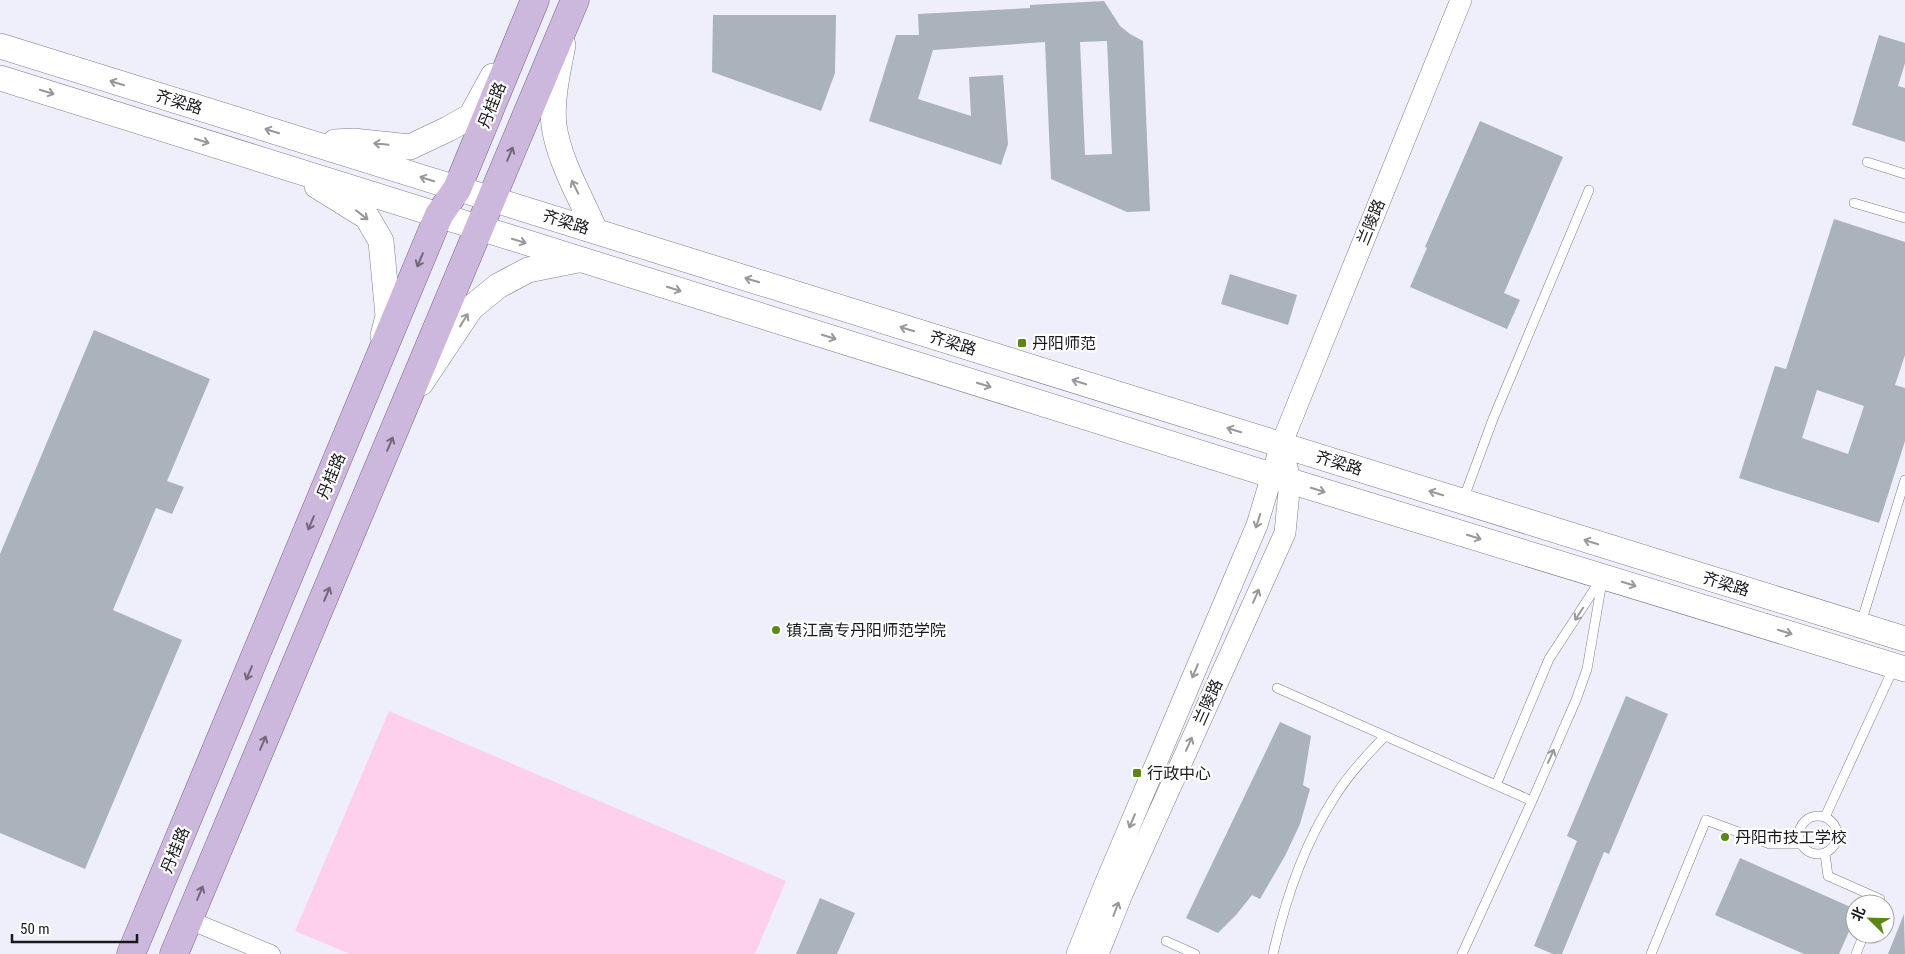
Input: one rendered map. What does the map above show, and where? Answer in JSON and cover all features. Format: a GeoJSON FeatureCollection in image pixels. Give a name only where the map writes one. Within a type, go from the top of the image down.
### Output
{"type":"FeatureCollection","features":[{"type":"Feature","properties":{"kind":"main road"},"geometry":{"type":"LineString","coordinates":[[308,142],[352,141],[410,147],[471,116],[534,3]]}},
{"type":"Feature","properties":{"kind":"main road","name":"丹桂路"},"geometry":{"type":"LineString","coordinates":[[132,954],[439,215],[457,189],[534,3]]}},
{"type":"Feature","properties":{"kind":"main road"},"geometry":{"type":"LineString","coordinates":[[174,954],[407,404],[490,199],[571,9]]}},
{"type":"Feature","properties":{"kind":"main road"},"geometry":{"type":"LineString","coordinates":[[571,9],[555,86],[554,126],[564,166],[583,202],[595,231]]}},
{"type":"Feature","properties":{"kind":"main road","name":"齐梁路"},"geometry":{"type":"LineString","coordinates":[[0,46],[1905,639]]}},
{"type":"Feature","properties":{"kind":"main road","name":"齐梁路"},"geometry":{"type":"LineString","coordinates":[[0,78],[1281,478],[1900,667]]}},
{"type":"Feature","properties":{"kind":"main road"},"geometry":{"type":"LineString","coordinates":[[292,169],[367,217],[381,241],[388,316],[373,374]]}},
{"type":"Feature","properties":{"kind":"main road"},"geometry":{"type":"LineString","coordinates":[[407,404],[471,308],[498,286],[528,270],[581,260]]}},
{"type":"Feature","properties":{"kind":"street","name":"兰陵路"},"geometry":{"type":"LineString","coordinates":[[1098,954],[1123,892],[1285,533],[1281,445],[1461,0]]}},
{"type":"Feature","properties":{"kind":"street","name":"兰陵路"},"geometry":{"type":"LineString","coordinates":[[1077,954],[1257,525],[1281,478]]}},
{"type":"Feature","properties":{"kind":"street"},"geometry":{"type":"LineString","coordinates":[[189,920],[271,954]]}},
{"type":"Feature","properties":{"kind":"lane"},"geometry":{"type":"LineString","coordinates":[[1867,162],[1905,174]]}},
{"type":"Feature","properties":{"kind":"lane"},"geometry":{"type":"LineString","coordinates":[[1462,502],[1493,419],[1589,190]]}},
{"type":"Feature","properties":{"kind":"lane"},"geometry":{"type":"LineString","coordinates":[[1854,202],[1905,218]]}},
{"type":"Feature","properties":{"kind":"lane"},"geometry":{"type":"LineString","coordinates":[[1860,625],[1905,480]]}},
{"type":"Feature","properties":{"kind":"lane"},"geometry":{"type":"LineString","coordinates":[[1496,785],[1549,659],[1603,576]]}},
{"type":"Feature","properties":{"kind":"lane"},"geometry":{"type":"LineString","coordinates":[[1462,954],[1576,700],[1587,669],[1603,576]]}},
{"type":"Feature","properties":{"kind":"lane"},"geometry":{"type":"LineString","coordinates":[[1825,817],[1900,667]]}},
{"type":"Feature","properties":{"kind":"lane"},"geometry":{"type":"LineString","coordinates":[[1277,688],[1532,801]]}},
{"type":"Feature","properties":{"kind":"lane"},"geometry":{"type":"LineString","coordinates":[[1273,954],[1291,890],[1316,830],[1338,791],[1358,764],[1385,736]]}},
{"type":"Feature","properties":{"kind":"lane"},"geometry":{"type":"LineString","coordinates":[[1816,816],[1825,817],[1833,822],[1837,830],[1837,840],[1825,854],[1815,855],[1806,851],[1800,844],[1798,835],[1801,826],[1807,819],[1816,816]]}},
{"type":"Feature","properties":{"kind":"lane"},"geometry":{"type":"LineString","coordinates":[[1651,954],[1706,820],[1770,844],[1800,844]]}},
{"type":"Feature","properties":{"kind":"lane"},"geometry":{"type":"LineString","coordinates":[[1825,854],[1828,876],[1869,894]]}},
{"type":"Feature","properties":{"kind":"lane"},"geometry":{"type":"LineString","coordinates":[[1166,941],[1195,954]]}},
{"type":"Feature","properties":{"kind":"shaded area"},"geometry":{"type":"Polygon","coordinates":[[[389,711],[786,881],[755,954],[350,954],[295,931],[389,711]]]}},
{"type":"Feature","properties":{"kind":"building"},"geometry":{"type":"Polygon","coordinates":[[[1104,1],[1120,26],[1143,41],[1150,211],[1127,212],[1051,179],[1045,42],[933,50],[918,99],[971,116],[969,77],[1003,75],[1008,144],[1001,165],[869,121],[896,35],[919,35],[918,14],[1030,8],[1030,5],[1104,1]],[[1107,41],[1080,42],[1085,155],[1112,154],[1107,41]]]}},
{"type":"Feature","properties":{"kind":"building"},"geometry":{"type":"Polygon","coordinates":[[[713,15],[836,15],[835,73],[821,111],[712,72],[713,15]]]}},
{"type":"Feature","properties":{"kind":"building"},"geometry":{"type":"Polygon","coordinates":[[[1879,35],[1905,43],[1905,63],[1898,86],[1905,88],[1905,142],[1852,125],[1879,35]]]}},
{"type":"Feature","properties":{"kind":"building"},"geometry":{"type":"Polygon","coordinates":[[[1480,121],[1563,157],[1504,293],[1520,300],[1507,329],[1410,287],[1427,248],[1425,247],[1480,121]]]}},
{"type":"Feature","properties":{"kind":"building"},"geometry":{"type":"Polygon","coordinates":[[[1834,219],[1905,242],[1905,355],[1895,385],[1905,388],[1905,441],[1879,523],[1739,478],[1775,366],[1786,369],[1834,219]],[[1817,390],[1802,438],[1848,454],[1864,406],[1817,390]]]}},
{"type":"Feature","properties":{"kind":"building"},"geometry":{"type":"Polygon","coordinates":[[[1230,274],[1297,295],[1288,325],[1221,304],[1230,274]]]}},
{"type":"Feature","properties":{"kind":"building"},"geometry":{"type":"Polygon","coordinates":[[[94,330],[210,379],[167,481],[184,487],[172,514],[156,508],[113,610],[182,640],[85,869],[0,833],[0,554],[94,330]]]}},
{"type":"Feature","properties":{"kind":"building"},"geometry":{"type":"Polygon","coordinates":[[[1626,696],[1668,714],[1609,854],[1604,852],[1562,954],[1553,954],[1534,946],[1577,841],[1567,836],[1626,696]]]}},
{"type":"Feature","properties":{"kind":"building"},"geometry":{"type":"Polygon","coordinates":[[[1280,722],[1311,736],[1303,785],[1310,789],[1300,824],[1285,856],[1260,899],[1252,895],[1218,933],[1186,918],[1280,722]]]}},
{"type":"Feature","properties":{"kind":"building"},"geometry":{"type":"Polygon","coordinates":[[[1740,858],[1845,905],[1845,940],[1839,954],[1804,954],[1715,915],[1740,858]]]}},
{"type":"Feature","properties":{"kind":"building"},"geometry":{"type":"Polygon","coordinates":[[[820,898],[855,913],[837,954],[796,954],[820,898]]]}},
{"type":"Feature","properties":{"kind":"building"},"geometry":{"type":"Polygon","coordinates":[[[1904,914],[1905,954],[1888,954],[1892,944],[1895,944],[1895,936],[1904,914]]]}},
{"type":"Feature","properties":{"kind":"place","name":"丹阳师范"},"geometry":{"type":"Point","coordinates":[1022,343]}},
{"type":"Feature","properties":{"kind":"place","name":"镇江高专丹阳师范学院"},"geometry":{"type":"Point","coordinates":[776,630]}},
{"type":"Feature","properties":{"kind":"place","name":"行政中心"},"geometry":{"type":"Point","coordinates":[1137,773]}},
{"type":"Feature","properties":{"kind":"place","name":"丹阳市技工学校"},"geometry":{"type":"Point","coordinates":[1725,837]}}]}
